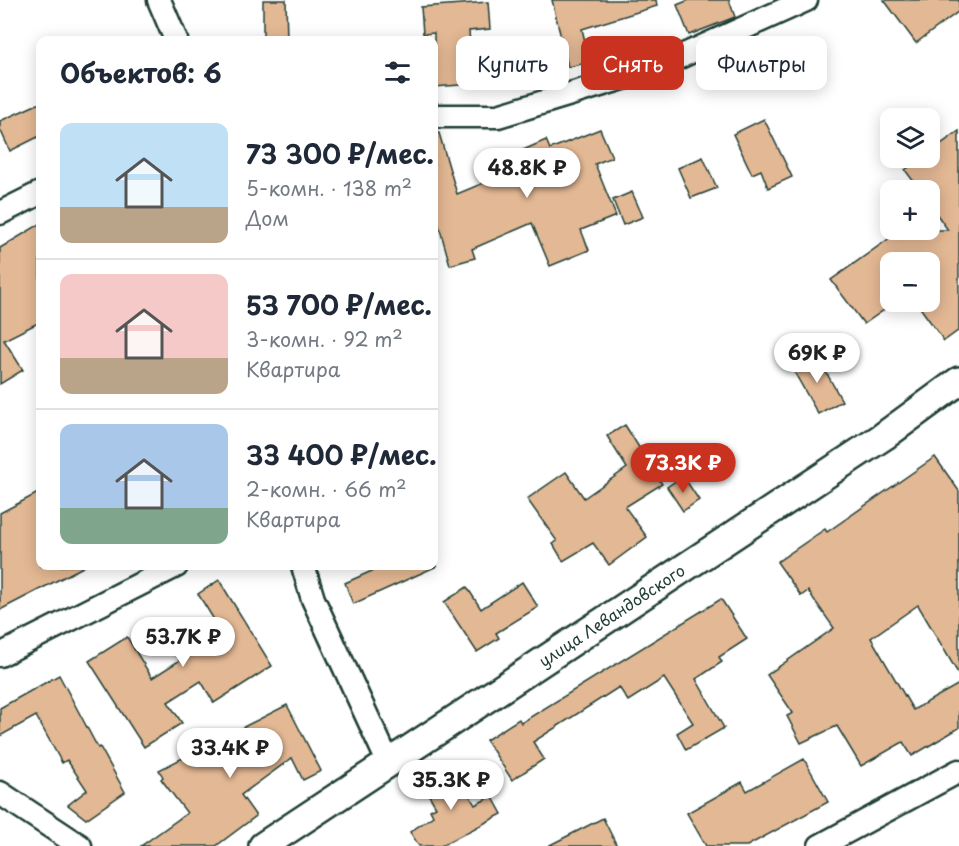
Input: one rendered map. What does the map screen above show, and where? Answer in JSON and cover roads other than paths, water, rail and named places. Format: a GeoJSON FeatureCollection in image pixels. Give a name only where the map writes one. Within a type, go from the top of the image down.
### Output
{"type":"FeatureCollection","features":[{"type":"Feature","properties":{"kind":"street"},"geometry":{"type":"LineString","coordinates":[[159,0],[174,36]]}},
{"type":"Feature","properties":{"kind":"street"},"geometry":{"type":"LineString","coordinates":[[438,116],[498,116],[652,69],[806,0]]}},
{"type":"Feature","properties":{"kind":"street"},"geometry":{"type":"LineString","coordinates":[[0,213],[36,195]]}},
{"type":"Feature","properties":{"kind":"street","name":"улица Левандовского"},"geometry":{"type":"LineString","coordinates":[[263,846],[884,436],[959,381]]}},
{"type":"Feature","properties":{"kind":"street"},"geometry":{"type":"LineString","coordinates":[[0,655],[168,570]]}},
{"type":"Feature","properties":{"kind":"street"},"geometry":{"type":"LineString","coordinates":[[304,570],[313,599],[389,764]]}},
{"type":"Feature","properties":{"kind":"street"},"geometry":{"type":"LineString","coordinates":[[820,846],[959,771]]}},
{"type":"Feature","properties":{"kind":"street"},"geometry":{"type":"LineString","coordinates":[[0,793],[80,846]]}}]}
